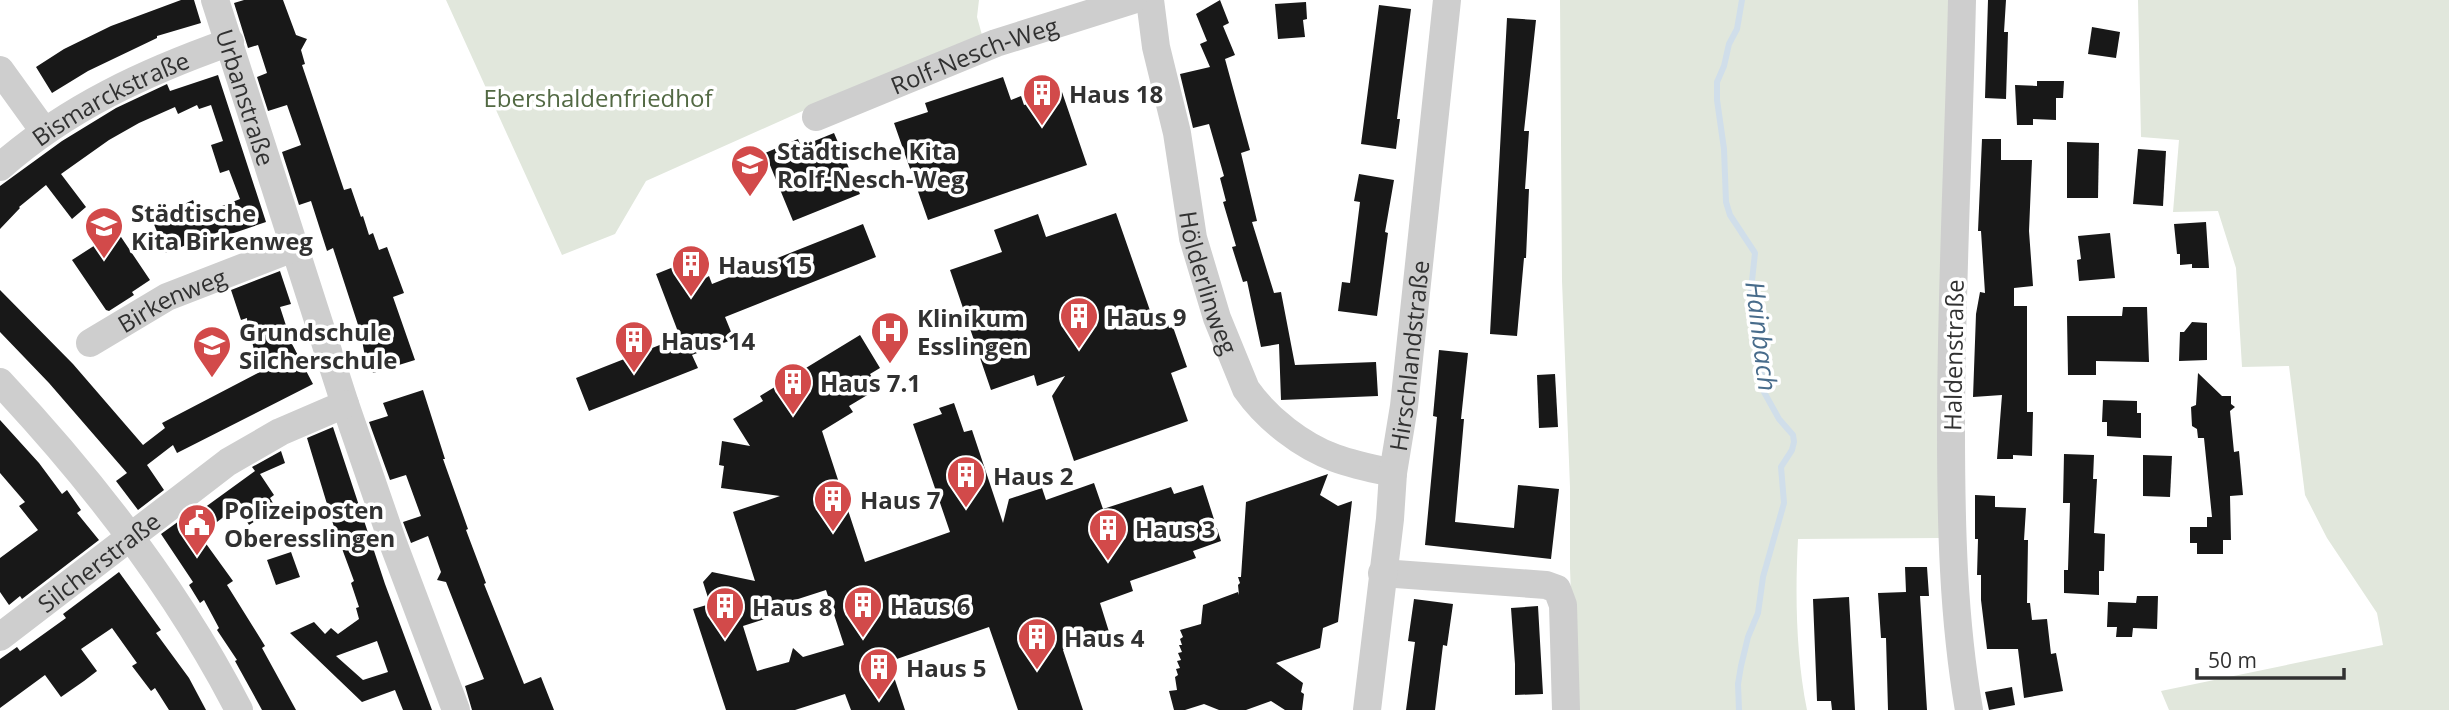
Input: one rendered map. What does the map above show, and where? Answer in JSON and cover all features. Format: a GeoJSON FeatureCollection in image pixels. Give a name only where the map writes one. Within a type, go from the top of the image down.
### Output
{"type":"FeatureCollection","features":[{"type":"Feature","properties":{"kind":"street","name":"Urbanstraße"},"geometry":{"type":"LineString","coordinates":[[215,0],[345,404],[393,543],[456,710]]}},
{"type":"Feature","properties":{"kind":"street","name":"Rolf-Nesch-Weg"},"geometry":{"type":"LineString","coordinates":[[816,117],[996,43],[1133,0]]}},
{"type":"Feature","properties":{"kind":"street","name":"Hölderlinweg"},"geometry":{"type":"LineString","coordinates":[[1150,0],[1156,47],[1177,133],[1193,238],[1217,318],[1246,389],[1261,408],[1314,449],[1338,459],[1393,473]]}},
{"type":"Feature","properties":{"kind":"street","name":"Hirschlandstraße"},"geometry":{"type":"LineString","coordinates":[[1367,710],[1393,473],[1404,406],[1447,0]]}},
{"type":"Feature","properties":{"kind":"street","name":"Haldenstraße"},"geometry":{"type":"LineString","coordinates":[[1962,0],[1952,299],[1951,525],[1969,710]]}},
{"type":"Feature","properties":{"kind":"street","name":"Bismarckstraße"},"geometry":{"type":"LineString","coordinates":[[0,167],[44,131],[82,107],[136,78],[230,42]]}},
{"type":"Feature","properties":{"kind":"street"},"geometry":{"type":"LineString","coordinates":[[0,70],[44,131]]}},
{"type":"Feature","properties":{"kind":"street","name":"Birkenweg"},"geometry":{"type":"LineString","coordinates":[[90,343],[167,297],[296,247]]}},
{"type":"Feature","properties":{"kind":"street"},"geometry":{"type":"LineString","coordinates":[[0,382],[68,456],[131,537],[177,604],[239,710]]}},
{"type":"Feature","properties":{"kind":"street","name":"Silcherstraße"},"geometry":{"type":"LineString","coordinates":[[0,638],[228,462],[280,432],[345,404]]}},
{"type":"Feature","properties":{"kind":"street"},"geometry":{"type":"LineString","coordinates":[[1382,573],[1545,585],[1557,589],[1563,605],[1566,710]]}},
{"type":"Feature","properties":{"kind":"green space","name":"Ebershaldenfriedhof"},"geometry":{"type":"Polygon","coordinates":[[[446,0],[979,0],[977,17],[982,35],[646,181],[615,234],[562,255],[446,0]]]}},
{"type":"Feature","properties":{"kind":"green space"},"geometry":{"type":"Polygon","coordinates":[[[1560,0],[1952,0],[1940,538],[1798,539],[1797,625],[1807,710],[1575,710],[1562,281],[1560,0]]]}},
{"type":"Feature","properties":{"kind":"green space"},"geometry":{"type":"Polygon","coordinates":[[[2138,0],[2449,0],[2449,710],[2169,710],[2161,691],[2383,645],[2377,613],[2327,538],[2305,495],[2289,366],[2242,367],[2236,268],[2218,211],[2173,212],[2179,140],[2141,137],[2138,0]]]}},
{"type":"Feature","properties":{"kind":"building"},"geometry":{"type":"Polygon","coordinates":[[[181,0],[194,0],[201,23],[157,36],[88,71],[52,93],[36,67],[64,49],[111,26],[181,0]]]}},
{"type":"Feature","properties":{"kind":"building"},"geometry":{"type":"Polygon","coordinates":[[[244,0],[283,0],[296,35],[307,39],[301,50],[305,64],[302,65],[344,190],[351,188],[369,235],[373,233],[379,250],[387,247],[404,293],[393,297],[415,360],[373,373],[365,357],[361,334],[333,248],[327,251],[311,201],[299,205],[282,152],[301,145],[287,105],[268,111],[257,77],[267,73],[258,45],[248,48],[234,3],[244,0]]]}},
{"type":"Feature","properties":{"kind":"building"},"geometry":{"type":"Polygon","coordinates":[[[1220,0],[1229,23],[1223,26],[1235,55],[1225,59],[1250,150],[1241,153],[1257,221],[1252,222],[1274,293],[1281,292],[1295,365],[1376,362],[1378,396],[1281,400],[1279,344],[1261,347],[1247,281],[1243,282],[1232,247],[1236,246],[1223,202],[1226,201],[1220,178],[1224,176],[1209,124],[1193,128],[1180,74],[1210,67],[1200,44],[1207,41],[1196,14],[1220,0]]]}},
{"type":"Feature","properties":{"kind":"building"},"geometry":{"type":"Polygon","coordinates":[[[1988,0],[2006,0],[2006,99],[1985,98],[1988,0]]]}},
{"type":"Feature","properties":{"kind":"building"},"geometry":{"type":"Polygon","coordinates":[[[1306,2],[1307,19],[1303,20],[1305,37],[1278,39],[1275,4],[1306,2]]]}},
{"type":"Feature","properties":{"kind":"building"},"geometry":{"type":"Polygon","coordinates":[[[1379,5],[1411,9],[1397,119],[1400,119],[1396,149],[1361,144],[1379,5]]]}},
{"type":"Feature","properties":{"kind":"building"},"geometry":{"type":"Polygon","coordinates":[[[1507,18],[1536,20],[1524,131],[1529,131],[1525,189],[1529,189],[1526,258],[1517,336],[1490,334],[1507,18]]]}},
{"type":"Feature","properties":{"kind":"building"},"geometry":{"type":"Polygon","coordinates":[[[2092,27],[2120,32],[2116,58],[2088,54],[2092,27]]]}},
{"type":"Feature","properties":{"kind":"building"},"geometry":{"type":"Polygon","coordinates":[[[218,75],[266,222],[228,235],[226,229],[166,253],[153,222],[180,211],[178,207],[193,200],[199,215],[240,199],[229,170],[220,173],[211,145],[223,141],[211,105],[199,109],[197,105],[178,114],[175,107],[139,123],[109,140],[61,174],[86,207],[72,219],[46,185],[19,207],[0,229],[0,186],[62,141],[116,108],[167,84],[170,91],[218,75]]]}},
{"type":"Feature","properties":{"kind":"building"},"geometry":{"type":"Polygon","coordinates":[[[1003,77],[1011,100],[1021,96],[1024,105],[1062,92],[1087,165],[928,220],[894,123],[928,112],[925,103],[1003,77]]]}},
{"type":"Feature","properties":{"kind":"building"},"geometry":{"type":"Polygon","coordinates":[[[2037,81],[2064,81],[2063,98],[2056,98],[2056,120],[2033,119],[2033,125],[2017,125],[2015,85],[2037,86],[2037,81]]]}},
{"type":"Feature","properties":{"kind":"building","name":"Städtische Kita Rolf-Nesch-Weg"},"geometry":{"type":"Polygon","coordinates":[[[834,133],[860,194],[793,221],[765,153],[798,139],[800,144],[811,139],[812,142],[834,133]]]}},
{"type":"Feature","properties":{"kind":"building"},"geometry":{"type":"Polygon","coordinates":[[[1982,139],[2001,139],[2001,160],[2032,160],[2029,231],[2033,286],[2014,288],[2014,306],[2027,306],[2027,412],[2033,412],[2032,456],[2013,455],[2013,459],[1997,459],[2002,395],[1973,397],[1976,314],[1980,292],[1985,293],[1981,231],[1978,231],[1982,139]]]}},
{"type":"Feature","properties":{"kind":"building"},"geometry":{"type":"Polygon","coordinates":[[[2067,142],[2099,143],[2098,198],[2067,198],[2067,142]]]}},
{"type":"Feature","properties":{"kind":"building"},"geometry":{"type":"Polygon","coordinates":[[[2138,149],[2166,151],[2163,206],[2133,204],[2138,149]]]}},
{"type":"Feature","properties":{"kind":"building"},"geometry":{"type":"Polygon","coordinates":[[[1359,174],[1394,180],[1385,232],[1388,233],[1377,316],[1338,311],[1342,282],[1350,283],[1360,202],[1354,201],[1359,174]]]}},
{"type":"Feature","properties":{"kind":"building","name":"Haus 9"},"geometry":{"type":"Polygon","coordinates":[[[1116,213],[1154,322],[1166,317],[1169,328],[1173,327],[1187,367],[1171,373],[1188,421],[1074,461],[1052,396],[1065,376],[1037,386],[1034,375],[991,390],[950,270],[1002,252],[994,230],[1038,214],[1046,237],[1116,213]]]}},
{"type":"Feature","properties":{"kind":"building"},"geometry":{"type":"Polygon","coordinates":[[[2206,222],[2209,268],[2192,268],[2192,264],[2180,265],[2174,224],[2206,222]]]}},
{"type":"Feature","properties":{"kind":"building"},"geometry":{"type":"Polygon","coordinates":[[[863,224],[876,257],[725,317],[734,339],[692,355],[698,368],[589,411],[576,378],[680,337],[656,274],[696,258],[704,279],[709,276],[712,284],[863,224]]]}},
{"type":"Feature","properties":{"kind":"building","name":"Städtische Kita Birkenweg"},"geometry":{"type":"Polygon","coordinates":[[[117,231],[150,280],[132,292],[134,295],[109,311],[72,260],[117,231]]]}},
{"type":"Feature","properties":{"kind":"building"},"geometry":{"type":"Polygon","coordinates":[[[2110,233],[2115,278],[2079,281],[2077,260],[2081,259],[2078,236],[2110,233]]]}},
{"type":"Feature","properties":{"kind":"building"},"geometry":{"type":"Polygon","coordinates":[[[280,271],[291,304],[280,307],[292,344],[313,384],[177,453],[173,445],[147,465],[164,490],[138,510],[116,481],[127,473],[49,383],[0,332],[0,290],[73,364],[143,445],[165,428],[162,423],[260,372],[251,338],[248,337],[247,318],[241,320],[231,290],[280,271]]]}},
{"type":"Feature","properties":{"kind":"building"},"geometry":{"type":"Polygon","coordinates":[[[2123,307],[2147,307],[2149,362],[2096,361],[2096,375],[2068,375],[2067,316],[2122,316],[2123,307]]]}},
{"type":"Feature","properties":{"kind":"building"},"geometry":{"type":"Polygon","coordinates":[[[2192,322],[2207,323],[2207,360],[2179,361],[2180,332],[2184,332],[2192,322]]]}},
{"type":"Feature","properties":{"kind":"building"},"geometry":{"type":"Polygon","coordinates":[[[860,335],[880,368],[870,374],[874,381],[864,387],[869,394],[849,406],[853,412],[822,431],[865,562],[950,532],[913,424],[942,414],[939,408],[954,403],[964,432],[972,430],[1003,523],[1009,499],[1042,488],[1046,500],[1094,483],[1103,509],[1171,487],[1174,494],[1203,485],[1221,541],[1193,551],[1196,558],[1130,581],[1133,591],[1100,603],[1110,635],[1063,650],[1083,710],[1018,710],[989,627],[891,661],[905,710],[851,710],[845,694],[795,710],[726,710],[693,609],[710,604],[703,582],[712,572],[755,581],[733,512],[780,496],[721,488],[724,466],[719,465],[722,441],[750,446],[733,419],[763,401],[760,396],[860,335]],[[826,590],[795,600],[798,608],[743,626],[757,671],[789,662],[793,648],[803,657],[844,645],[826,590]]]}},
{"type":"Feature","properties":{"kind":"building"},"geometry":{"type":"Polygon","coordinates":[[[1439,350],[1468,353],[1455,522],[1514,528],[1518,485],[1559,489],[1551,559],[1425,545],[1437,417],[1433,416],[1439,350]]]}},
{"type":"Feature","properties":{"kind":"building"},"geometry":{"type":"Polygon","coordinates":[[[2198,373],[2222,396],[2231,396],[2231,404],[2235,407],[2230,411],[2234,452],[2239,451],[2243,495],[2230,496],[2231,540],[2223,540],[2223,554],[2197,554],[2197,543],[2190,543],[2190,527],[2207,527],[2207,517],[2212,517],[2204,438],[2198,438],[2197,429],[2192,426],[2191,407],[2196,405],[2198,373]]]}},
{"type":"Feature","properties":{"kind":"building"},"geometry":{"type":"Polygon","coordinates":[[[1555,374],[1558,427],[1539,428],[1537,375],[1555,374]]]}},
{"type":"Feature","properties":{"kind":"building"},"geometry":{"type":"Polygon","coordinates":[[[423,390],[443,459],[468,529],[466,530],[486,583],[484,584],[524,684],[541,677],[554,710],[472,710],[465,686],[484,679],[446,582],[437,580],[441,572],[428,536],[411,543],[403,522],[421,516],[406,475],[390,480],[369,422],[388,416],[383,403],[423,390]]]}},
{"type":"Feature","properties":{"kind":"building"},"geometry":{"type":"Polygon","coordinates":[[[2103,400],[2137,401],[2137,413],[2141,413],[2141,438],[2107,436],[2107,422],[2102,422],[2103,400]]]}},
{"type":"Feature","properties":{"kind":"building"},"geometry":{"type":"Polygon","coordinates":[[[0,420],[39,463],[62,494],[67,490],[81,510],[77,513],[99,540],[22,599],[20,596],[9,605],[0,592],[0,558],[38,530],[19,506],[25,502],[0,473],[0,420]]]}},
{"type":"Feature","properties":{"kind":"building"},"geometry":{"type":"Polygon","coordinates":[[[333,427],[385,584],[432,710],[403,710],[395,690],[362,702],[290,633],[314,622],[325,634],[331,628],[338,634],[359,619],[356,608],[359,607],[351,583],[354,581],[334,527],[307,438],[333,427]],[[377,641],[336,656],[363,680],[388,672],[377,641]]]}},
{"type":"Feature","properties":{"kind":"building"},"geometry":{"type":"Polygon","coordinates":[[[281,451],[285,463],[260,474],[274,495],[270,498],[276,508],[249,525],[238,506],[213,525],[204,508],[255,471],[252,467],[281,451]]]}},
{"type":"Feature","properties":{"kind":"building"},"geometry":{"type":"Polygon","coordinates":[[[2064,454],[2094,455],[2093,479],[2097,479],[2094,533],[2105,534],[2104,571],[2099,571],[2099,595],[2064,593],[2064,570],[2068,570],[2070,503],[2063,503],[2064,454]]]}},
{"type":"Feature","properties":{"kind":"building"},"geometry":{"type":"Polygon","coordinates":[[[2143,455],[2172,456],[2170,497],[2143,496],[2143,455]]]}},
{"type":"Feature","properties":{"kind":"building"},"geometry":{"type":"Polygon","coordinates":[[[1328,474],[1320,495],[1338,506],[1352,501],[1338,622],[1323,628],[1320,648],[1276,663],[1303,683],[1302,710],[1285,710],[1271,701],[1246,710],[1219,710],[1204,704],[1185,710],[1174,710],[1169,691],[1177,690],[1175,677],[1178,675],[1176,669],[1180,668],[1177,661],[1181,660],[1178,653],[1182,652],[1179,645],[1182,645],[1180,639],[1183,637],[1180,630],[1201,624],[1203,605],[1238,592],[1239,595],[1238,577],[1241,577],[1246,502],[1328,474]]]}},
{"type":"Feature","properties":{"kind":"building"},"geometry":{"type":"Polygon","coordinates":[[[1975,495],[1995,496],[1995,507],[2026,508],[2024,540],[2028,540],[2027,603],[2030,603],[2032,620],[2047,619],[2051,654],[2056,653],[2063,691],[2024,698],[2018,649],[1987,649],[1981,575],[1977,575],[1975,495]]]}},
{"type":"Feature","properties":{"kind":"building"},"geometry":{"type":"Polygon","coordinates":[[[186,516],[233,581],[227,585],[265,646],[262,648],[296,710],[262,710],[235,661],[237,660],[217,630],[219,628],[204,600],[200,603],[189,585],[193,582],[161,534],[186,516]]]}},
{"type":"Feature","properties":{"kind":"building"},"geometry":{"type":"Polygon","coordinates":[[[291,552],[300,577],[276,585],[267,560],[291,552]]]}},
{"type":"Feature","properties":{"kind":"building"},"geometry":{"type":"Polygon","coordinates":[[[1905,567],[1927,567],[1929,596],[1920,596],[1927,710],[1888,710],[1886,638],[1881,638],[1878,593],[1906,592],[1905,567]]]}},
{"type":"Feature","properties":{"kind":"building"},"geometry":{"type":"Polygon","coordinates":[[[119,572],[161,630],[156,633],[189,678],[206,710],[169,710],[155,688],[151,691],[132,666],[137,663],[112,628],[81,649],[97,671],[84,681],[61,697],[45,675],[0,708],[0,659],[17,647],[20,651],[66,618],[63,614],[119,572]]]}},
{"type":"Feature","properties":{"kind":"building"},"geometry":{"type":"Polygon","coordinates":[[[2137,596],[2158,596],[2157,629],[2133,628],[2132,637],[2116,637],[2117,627],[2107,627],[2108,602],[2136,603],[2137,596]]]}},
{"type":"Feature","properties":{"kind":"building"},"geometry":{"type":"Polygon","coordinates":[[[1849,597],[1855,710],[1832,710],[1831,701],[1817,701],[1813,599],[1849,597]]]}},
{"type":"Feature","properties":{"kind":"building"},"geometry":{"type":"Polygon","coordinates":[[[1414,599],[1453,604],[1447,646],[1443,645],[1435,710],[1406,710],[1415,642],[1408,641],[1414,599]]]}},
{"type":"Feature","properties":{"kind":"building"},"geometry":{"type":"Polygon","coordinates":[[[1538,606],[1543,694],[1515,695],[1511,608],[1538,606]]]}},
{"type":"Feature","properties":{"kind":"building"},"geometry":{"type":"Polygon","coordinates":[[[2012,687],[2015,705],[1989,710],[1985,692],[2012,687]]]}},
{"type":"Feature","properties":{"kind":"waterway","name":"Hainbach"},"geometry":{"type":"LineString","coordinates":[[1739,710],[1738,684],[1741,666],[1748,637],[1758,613],[1763,577],[1784,503],[1781,467],[1794,442],[1793,435],[1779,419],[1764,392],[1751,290],[1755,253],[1730,215],[1726,202],[1717,82],[1729,44],[1737,29],[1742,0]]}},
{"type":"Feature","properties":{"kind":"place","name":"Haus 18"},"geometry":{"type":"Point","coordinates":[1042,127]}},
{"type":"Feature","properties":{"kind":"place","name":"Städtische Kita Rolf-Nesch-Weg"},"geometry":{"type":"Point","coordinates":[750,198]}},
{"type":"Feature","properties":{"kind":"place","name":"Städtische Kita Birkenweg"},"geometry":{"type":"Point","coordinates":[104,260]}},
{"type":"Feature","properties":{"kind":"place","name":"Haus 15"},"geometry":{"type":"Point","coordinates":[691,298]}},
{"type":"Feature","properties":{"kind":"place","name":"Haus 9"},"geometry":{"type":"Point","coordinates":[1079,350]}},
{"type":"Feature","properties":{"kind":"place","name":"Klinikum Esslingen"},"geometry":{"type":"Point","coordinates":[890,365]}},
{"type":"Feature","properties":{"kind":"place","name":"Haus 14"},"geometry":{"type":"Point","coordinates":[634,374]}},
{"type":"Feature","properties":{"kind":"place","name":"Grundschule Silcherschule"},"geometry":{"type":"Point","coordinates":[212,379]}},
{"type":"Feature","properties":{"kind":"place","name":"Haus 7.1"},"geometry":{"type":"Point","coordinates":[793,416]}},
{"type":"Feature","properties":{"kind":"place","name":"Haus 2"},"geometry":{"type":"Point","coordinates":[966,509]}},
{"type":"Feature","properties":{"kind":"place","name":"Haus 7"},"geometry":{"type":"Point","coordinates":[833,533]}},
{"type":"Feature","properties":{"kind":"place","name":"Polizeiposten Oberesslingen"},"geometry":{"type":"Point","coordinates":[197,557]}},
{"type":"Feature","properties":{"kind":"place","name":"Haus 3"},"geometry":{"type":"Point","coordinates":[1108,562]}},
{"type":"Feature","properties":{"kind":"place","name":"Haus 6"},"geometry":{"type":"Point","coordinates":[863,639]}},
{"type":"Feature","properties":{"kind":"place","name":"Haus 8"},"geometry":{"type":"Point","coordinates":[725,640]}},
{"type":"Feature","properties":{"kind":"place","name":"Haus 4"},"geometry":{"type":"Point","coordinates":[1037,671]}},
{"type":"Feature","properties":{"kind":"place","name":"Haus 5"},"geometry":{"type":"Point","coordinates":[879,701]}}]}
